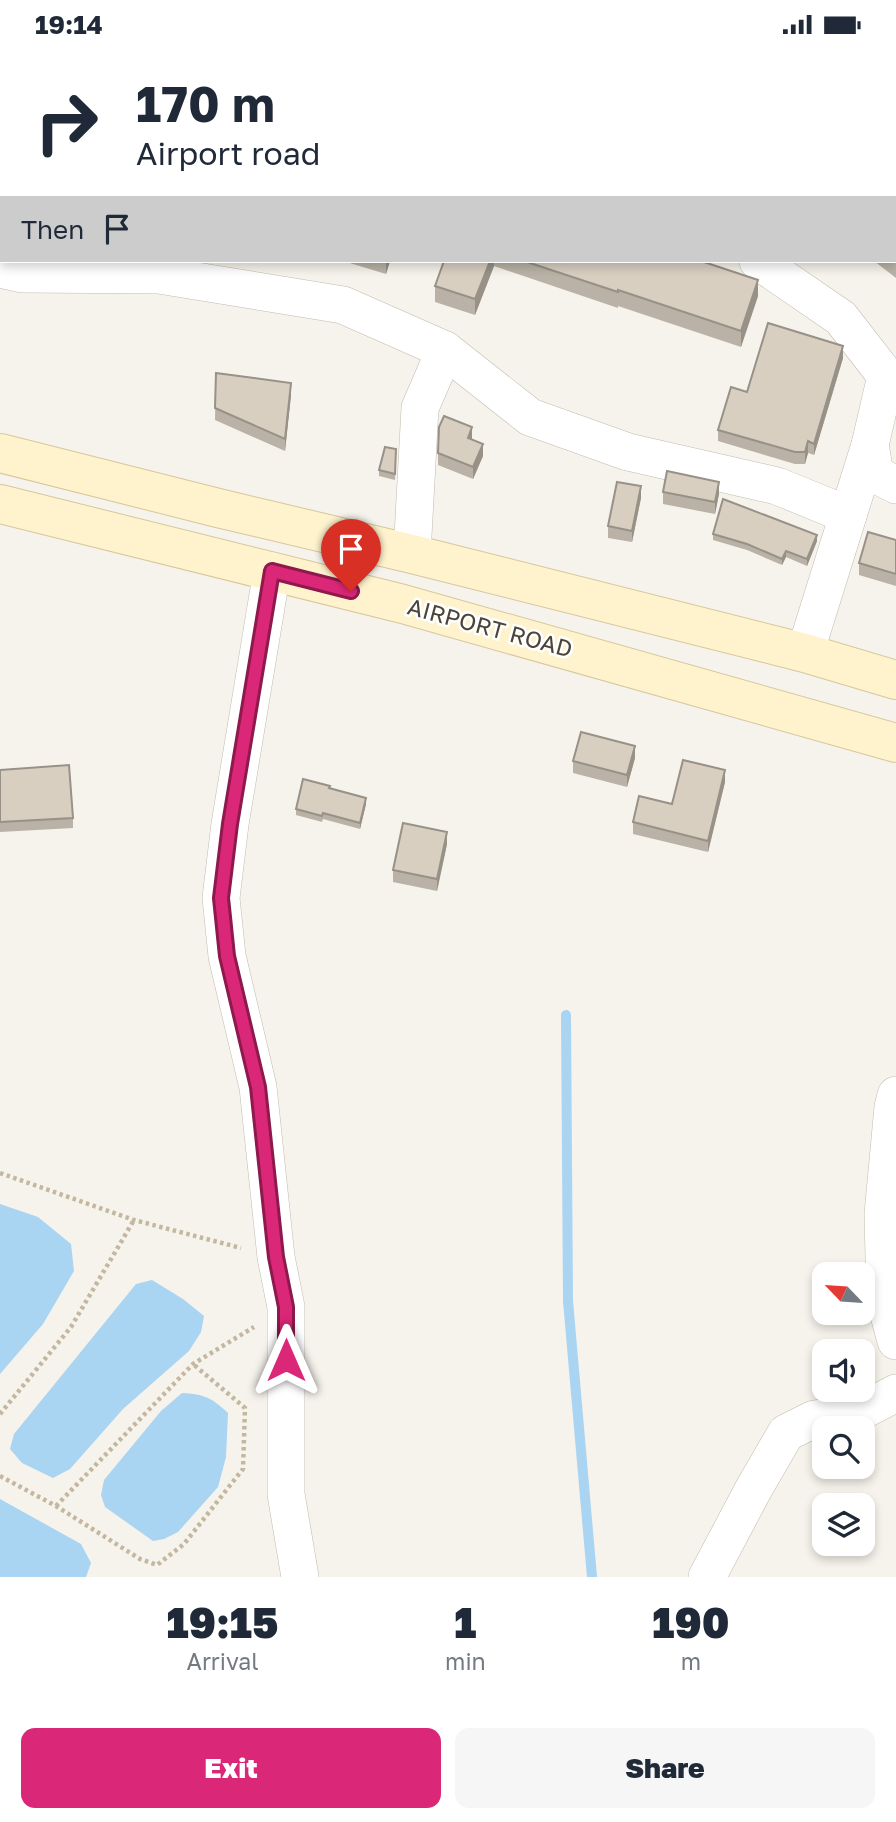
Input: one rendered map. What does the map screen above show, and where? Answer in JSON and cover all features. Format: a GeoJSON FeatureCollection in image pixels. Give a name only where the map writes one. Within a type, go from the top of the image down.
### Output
{"type":"FeatureCollection","features":[{"type":"Feature","properties":{"kind":"main road"},"geometry":{"type":"LineString","coordinates":[[0,453],[805,653],[896,680]]}},
{"type":"Feature","properties":{"kind":"main road"},"geometry":{"type":"LineString","coordinates":[[83,525],[98,478]]}},
{"type":"Feature","properties":{"kind":"main road","name":"AIRPORT ROAD"},"geometry":{"type":"LineString","coordinates":[[0,504],[481,625],[896,743]]}},
{"type":"Feature","properties":{"kind":"street"},"geometry":{"type":"LineString","coordinates":[[761,263],[841,318],[891,372],[805,653]]}},
{"type":"Feature","properties":{"kind":"street"},"geometry":{"type":"LineString","coordinates":[[0,269],[22,274],[159,275],[344,305],[445,350],[530,417],[628,452],[777,486],[848,515]]}},
{"type":"Feature","properties":{"kind":"street"},"geometry":{"type":"LineString","coordinates":[[412,554],[420,408],[445,350]]}},
{"type":"Feature","properties":{"kind":"street"},"geometry":{"type":"LineString","coordinates":[[870,445],[875,474],[896,485]]}},
{"type":"Feature","properties":{"kind":"street"},"geometry":{"type":"LineString","coordinates":[[272,571],[230,824],[221,898],[227,956],[258,1087],[276,1257],[286,1307],[286,1494],[300,1577]]}},
{"type":"Feature","properties":{"kind":"street"},"geometry":{"type":"LineString","coordinates":[[896,1095],[883,1214],[886,1300],[896,1341]]}},
{"type":"Feature","properties":{"kind":"street"},"geometry":{"type":"LineString","coordinates":[[707,1577],[786,1433],[814,1419],[858,1413],[896,1393]]}},
{"type":"Feature","properties":{"kind":"path"},"geometry":{"type":"LineString","coordinates":[[0,1173],[134,1220],[276,1257]]}},
{"type":"Feature","properties":{"kind":"path"},"geometry":{"type":"LineString","coordinates":[[0,1414],[71,1327],[134,1220]]}},
{"type":"Feature","properties":{"kind":"path"},"geometry":{"type":"LineString","coordinates":[[56,1506],[193,1364],[286,1307]]}},
{"type":"Feature","properties":{"kind":"path"},"geometry":{"type":"LineString","coordinates":[[0,1476],[56,1506],[140,1559],[157,1565],[184,1544],[243,1469],[245,1408],[193,1364]]}},
{"type":"Feature","properties":{"kind":"water"},"geometry":{"type":"Polygon","coordinates":[[[0,1204],[38,1217],[71,1244],[74,1271],[43,1324],[0,1374],[0,1204]]]}},
{"type":"Feature","properties":{"kind":"water"},"geometry":{"type":"Polygon","coordinates":[[[152,1280],[204,1316],[201,1332],[189,1351],[123,1409],[70,1469],[53,1478],[22,1463],[10,1449],[14,1434],[136,1284],[152,1280]]]}},
{"type":"Feature","properties":{"kind":"water"},"geometry":{"type":"Polygon","coordinates":[[[182,1393],[207,1398],[228,1413],[226,1457],[218,1487],[178,1532],[153,1541],[105,1507],[101,1495],[104,1480],[161,1411],[182,1393]]]}},
{"type":"Feature","properties":{"kind":"water"},"geometry":{"type":"Polygon","coordinates":[[[0,1499],[81,1544],[91,1563],[86,1577],[0,1577],[0,1499]]]}},
{"type":"Feature","properties":{"kind":"building"},"geometry":{"type":"Polygon","coordinates":[[[443,263],[489,263],[475,299],[435,286],[443,263]]]}},
{"type":"Feature","properties":{"kind":"building"},"geometry":{"type":"Polygon","coordinates":[[[530,263],[707,263],[758,280],[741,331],[530,263]]]}},
{"type":"Feature","properties":{"kind":"building"},"geometry":{"type":"Polygon","coordinates":[[[768,323],[843,346],[814,444],[808,441],[805,452],[795,452],[718,430],[731,387],[747,392],[768,323]]]}},
{"type":"Feature","properties":{"kind":"building"},"geometry":{"type":"Polygon","coordinates":[[[216,373],[291,383],[285,439],[215,408],[216,373]]]}},
{"type":"Feature","properties":{"kind":"building"},"geometry":{"type":"Polygon","coordinates":[[[444,416],[472,427],[468,438],[483,444],[473,467],[438,453],[439,427],[444,416]]]}},
{"type":"Feature","properties":{"kind":"building"},"geometry":{"type":"Polygon","coordinates":[[[385,447],[396,449],[395,474],[379,470],[385,447]]]}},
{"type":"Feature","properties":{"kind":"building"},"geometry":{"type":"Polygon","coordinates":[[[667,471],[719,482],[715,502],[663,492],[667,471]]]}},
{"type":"Feature","properties":{"kind":"building"},"geometry":{"type":"Polygon","coordinates":[[[617,482],[641,486],[632,531],[608,526],[617,482]]]}},
{"type":"Feature","properties":{"kind":"building"},"geometry":{"type":"Polygon","coordinates":[[[723,499],[817,535],[807,559],[786,551],[782,559],[747,544],[713,534],[723,499]]]}},
{"type":"Feature","properties":{"kind":"building"},"geometry":{"type":"Polygon","coordinates":[[[868,532],[896,540],[896,574],[859,563],[868,532]]]}},
{"type":"Feature","properties":{"kind":"building"},"geometry":{"type":"Polygon","coordinates":[[[581,732],[635,746],[627,775],[573,761],[581,732]]]}},
{"type":"Feature","properties":{"kind":"building"},"geometry":{"type":"Polygon","coordinates":[[[683,760],[725,770],[708,841],[633,822],[639,796],[672,804],[683,760]]]}},
{"type":"Feature","properties":{"kind":"building"},"geometry":{"type":"Polygon","coordinates":[[[69,765],[73,818],[0,822],[0,770],[69,765]]]}},
{"type":"Feature","properties":{"kind":"building"},"geometry":{"type":"Polygon","coordinates":[[[303,779],[366,798],[360,823],[296,809],[303,779]]]}},
{"type":"Feature","properties":{"kind":"building"},"geometry":{"type":"Polygon","coordinates":[[[403,823],[447,832],[437,879],[393,870],[403,823]]]}},
{"type":"Feature","properties":{"kind":"waterway"},"geometry":{"type":"LineString","coordinates":[[566,1015],[568,1301],[592,1577]]}},
{"type":"Feature","properties":{"kind":"route"},"geometry":{"type":"LineString","coordinates":[[286,1360],[286,1307],[276,1257],[258,1087],[227,956],[221,898],[230,824],[272,571],[351,591]]}}]}
